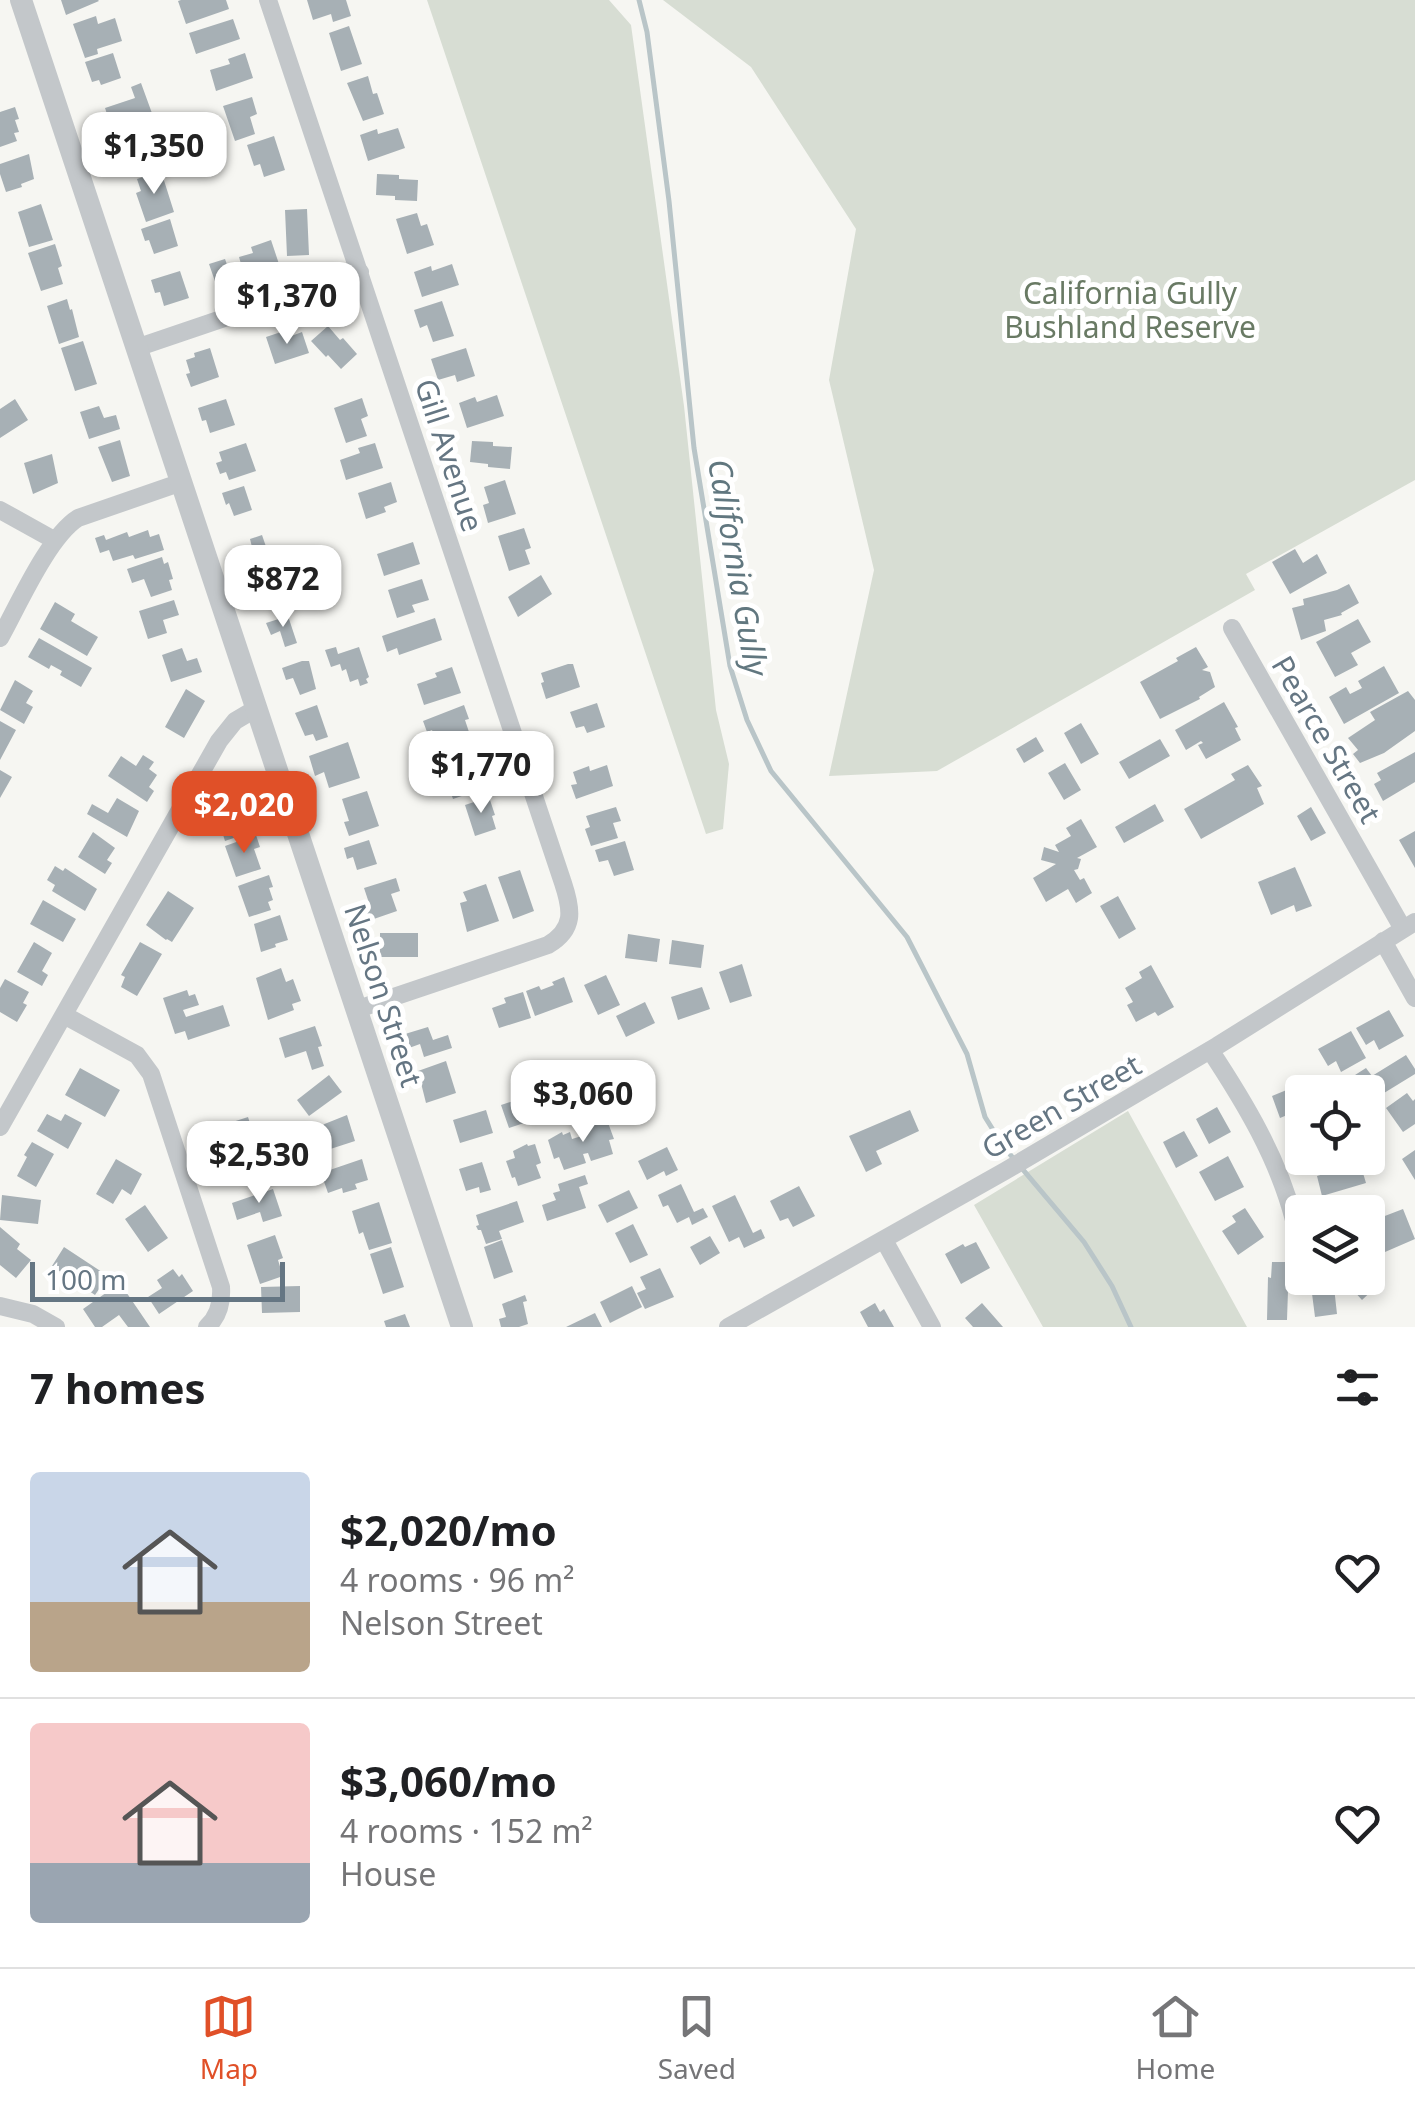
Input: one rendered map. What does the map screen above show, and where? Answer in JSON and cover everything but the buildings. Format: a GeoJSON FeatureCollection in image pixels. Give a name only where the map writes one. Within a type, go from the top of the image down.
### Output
{"type":"FeatureCollection","features":[{"type":"Feature","properties":{"kind":"street","name":"Nelson Street"},"geometry":{"type":"LineString","coordinates":[[20,0],[462,1327]]}},
{"type":"Feature","properties":{"kind":"street","name":"Gill Avenue"},"geometry":{"type":"LineString","coordinates":[[268,0],[564,884],[574,932],[548,946],[358,1009]]}},
{"type":"Feature","properties":{"kind":"street"},"geometry":{"type":"LineString","coordinates":[[136,348],[360,272]]}},
{"type":"Feature","properties":{"kind":"street"},"geometry":{"type":"LineString","coordinates":[[0,638],[54,540],[69,524],[182,482]]}},
{"type":"Feature","properties":{"kind":"street"},"geometry":{"type":"LineString","coordinates":[[0,510],[54,540]]}},
{"type":"Feature","properties":{"kind":"street","name":"Pearce Street"},"geometry":{"type":"LineString","coordinates":[[1232,628],[1409,926]]}},
{"type":"Feature","properties":{"kind":"street"},"geometry":{"type":"LineString","coordinates":[[0,1127],[219,741],[235,721],[257,708]]}},
{"type":"Feature","properties":{"kind":"street","name":"Green Street"},"geometry":{"type":"LineString","coordinates":[[728,1327],[1006,1171],[1409,926]]}},
{"type":"Feature","properties":{"kind":"street"},"geometry":{"type":"LineString","coordinates":[[1384,941],[1415,998]]}},
{"type":"Feature","properties":{"kind":"street"},"geometry":{"type":"LineString","coordinates":[[64,1014],[137,1055],[150,1074],[221,1286],[222,1299],[207,1327]]}},
{"type":"Feature","properties":{"kind":"street"},"geometry":{"type":"LineString","coordinates":[[1210,1050],[1253,1118],[1287,1195]]}},
{"type":"Feature","properties":{"kind":"street"},"geometry":{"type":"LineString","coordinates":[[884,1240],[932,1327]]}},
{"type":"Feature","properties":{"kind":"street"},"geometry":{"type":"LineString","coordinates":[[0,1306],[33,1314],[56,1327]]}},
{"type":"Feature","properties":{"kind":"green space"},"geometry":{"type":"Polygon","coordinates":[[[427,0],[609,0],[631,25],[684,406],[716,710],[729,764],[723,829],[706,834],[427,0]]]}},
{"type":"Feature","properties":{"kind":"green space","name":"California Gully Bushland Reserve"},"geometry":{"type":"Polygon","coordinates":[[[663,0],[1415,0],[1415,480],[1246,574],[1255,590],[937,771],[829,776],[874,570],[829,380],[856,229],[751,67],[663,0]]]}},
{"type":"Feature","properties":{"kind":"green space"},"geometry":{"type":"Polygon","coordinates":[[[1128,1111],[1247,1327],[1043,1327],[974,1205],[1128,1111]]]}},
{"type":"Feature","properties":{"kind":"waterway","name":"California Gully"},"geometry":{"type":"LineString","coordinates":[[639,0],[647,32],[669,201],[694,448],[730,666],[747,720],[771,771],[907,937],[967,1054],[985,1117],[1003,1146],[1084,1242],[1112,1286],[1131,1327]]}}]}
